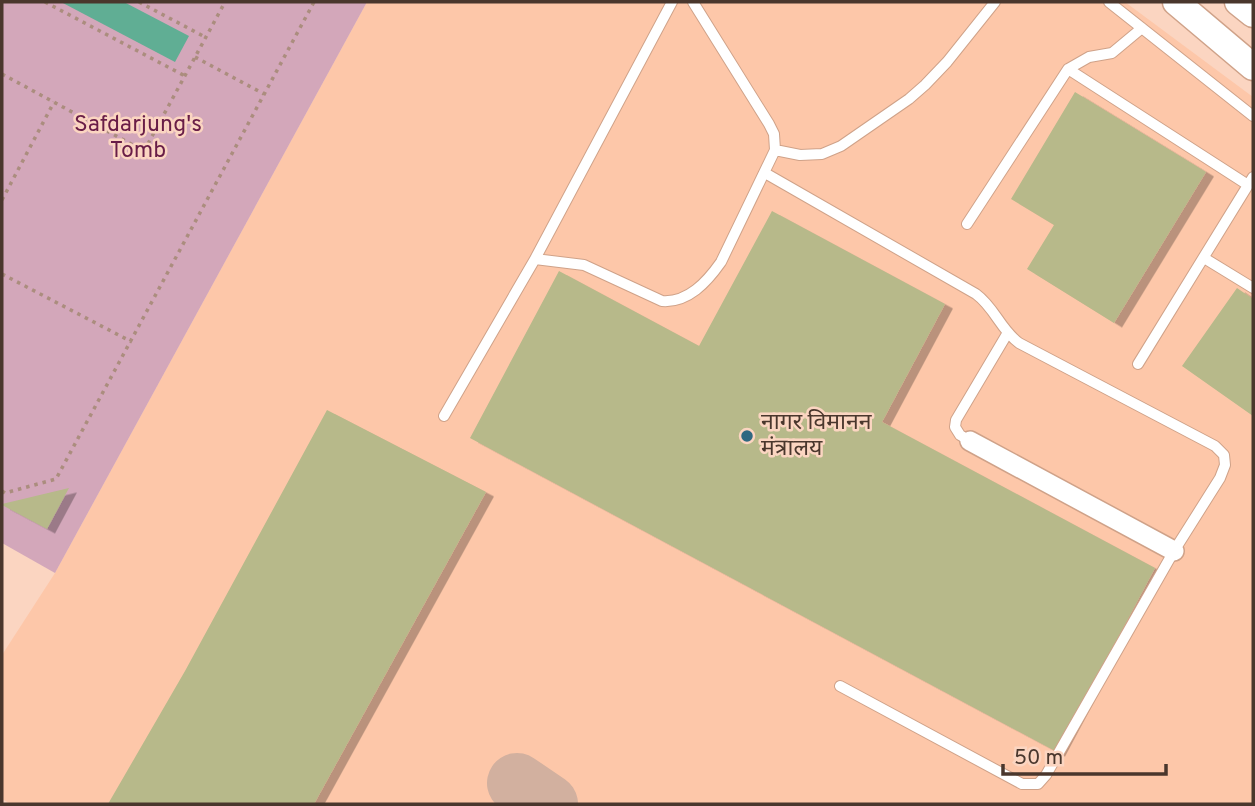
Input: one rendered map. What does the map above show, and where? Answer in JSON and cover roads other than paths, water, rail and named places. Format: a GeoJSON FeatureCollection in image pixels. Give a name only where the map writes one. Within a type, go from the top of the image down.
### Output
{"type":"FeatureCollection","features":[{"type":"Feature","properties":{"kind":"main road"},"geometry":{"type":"LineString","coordinates":[[1176,2],[1253,67]]}},
{"type":"Feature","properties":{"kind":"main road"},"geometry":{"type":"LineString","coordinates":[[1238,2],[1253,14]]}},
{"type":"Feature","properties":{"kind":"street"},"geometry":{"type":"LineString","coordinates":[[970,441],[1174,551]]}},
{"type":"Feature","properties":{"kind":"lane"},"geometry":{"type":"LineString","coordinates":[[444,416],[535,258],[673,2]]}},
{"type":"Feature","properties":{"kind":"lane"},"geometry":{"type":"LineString","coordinates":[[535,258],[584,265],[662,301],[684,299],[712,275],[721,262],[775,150],[774,134],[693,2]]}},
{"type":"Feature","properties":{"kind":"lane"},"geometry":{"type":"LineString","coordinates":[[775,150],[800,155],[822,154],[841,146],[925,85],[995,2]]}},
{"type":"Feature","properties":{"kind":"lane"},"geometry":{"type":"LineString","coordinates":[[1109,2],[1253,116]]}},
{"type":"Feature","properties":{"kind":"lane"},"geometry":{"type":"LineString","coordinates":[[967,224],[1068,69],[1089,57],[1112,53],[1142,28]]}},
{"type":"Feature","properties":{"kind":"lane"},"geometry":{"type":"LineString","coordinates":[[1068,69],[1251,181],[1138,364]]}},
{"type":"Feature","properties":{"kind":"lane"},"geometry":{"type":"LineString","coordinates":[[765,173],[976,294],[993,310],[1006,334],[1019,343],[1215,446],[1224,455],[1225,465],[1220,478],[1174,551],[1046,775],[1038,784],[1022,784],[840,685]]}},
{"type":"Feature","properties":{"kind":"lane"},"geometry":{"type":"LineString","coordinates":[[1204,258],[1253,288]]}},
{"type":"Feature","properties":{"kind":"lane"},"geometry":{"type":"LineString","coordinates":[[970,441],[960,435],[955,427],[956,420],[1006,334]]}},
{"type":"Feature","properties":{"kind":"place","name":"नागर विमानन मंत्रालय"},"geometry":{"type":"Point","coordinates":[747,436]}},
{"type":"Feature","properties":{"kind":"park label","name":"Safdarjung's Tomb"},"geometry":{"type":"Point","coordinates":[138,138]}}]}
